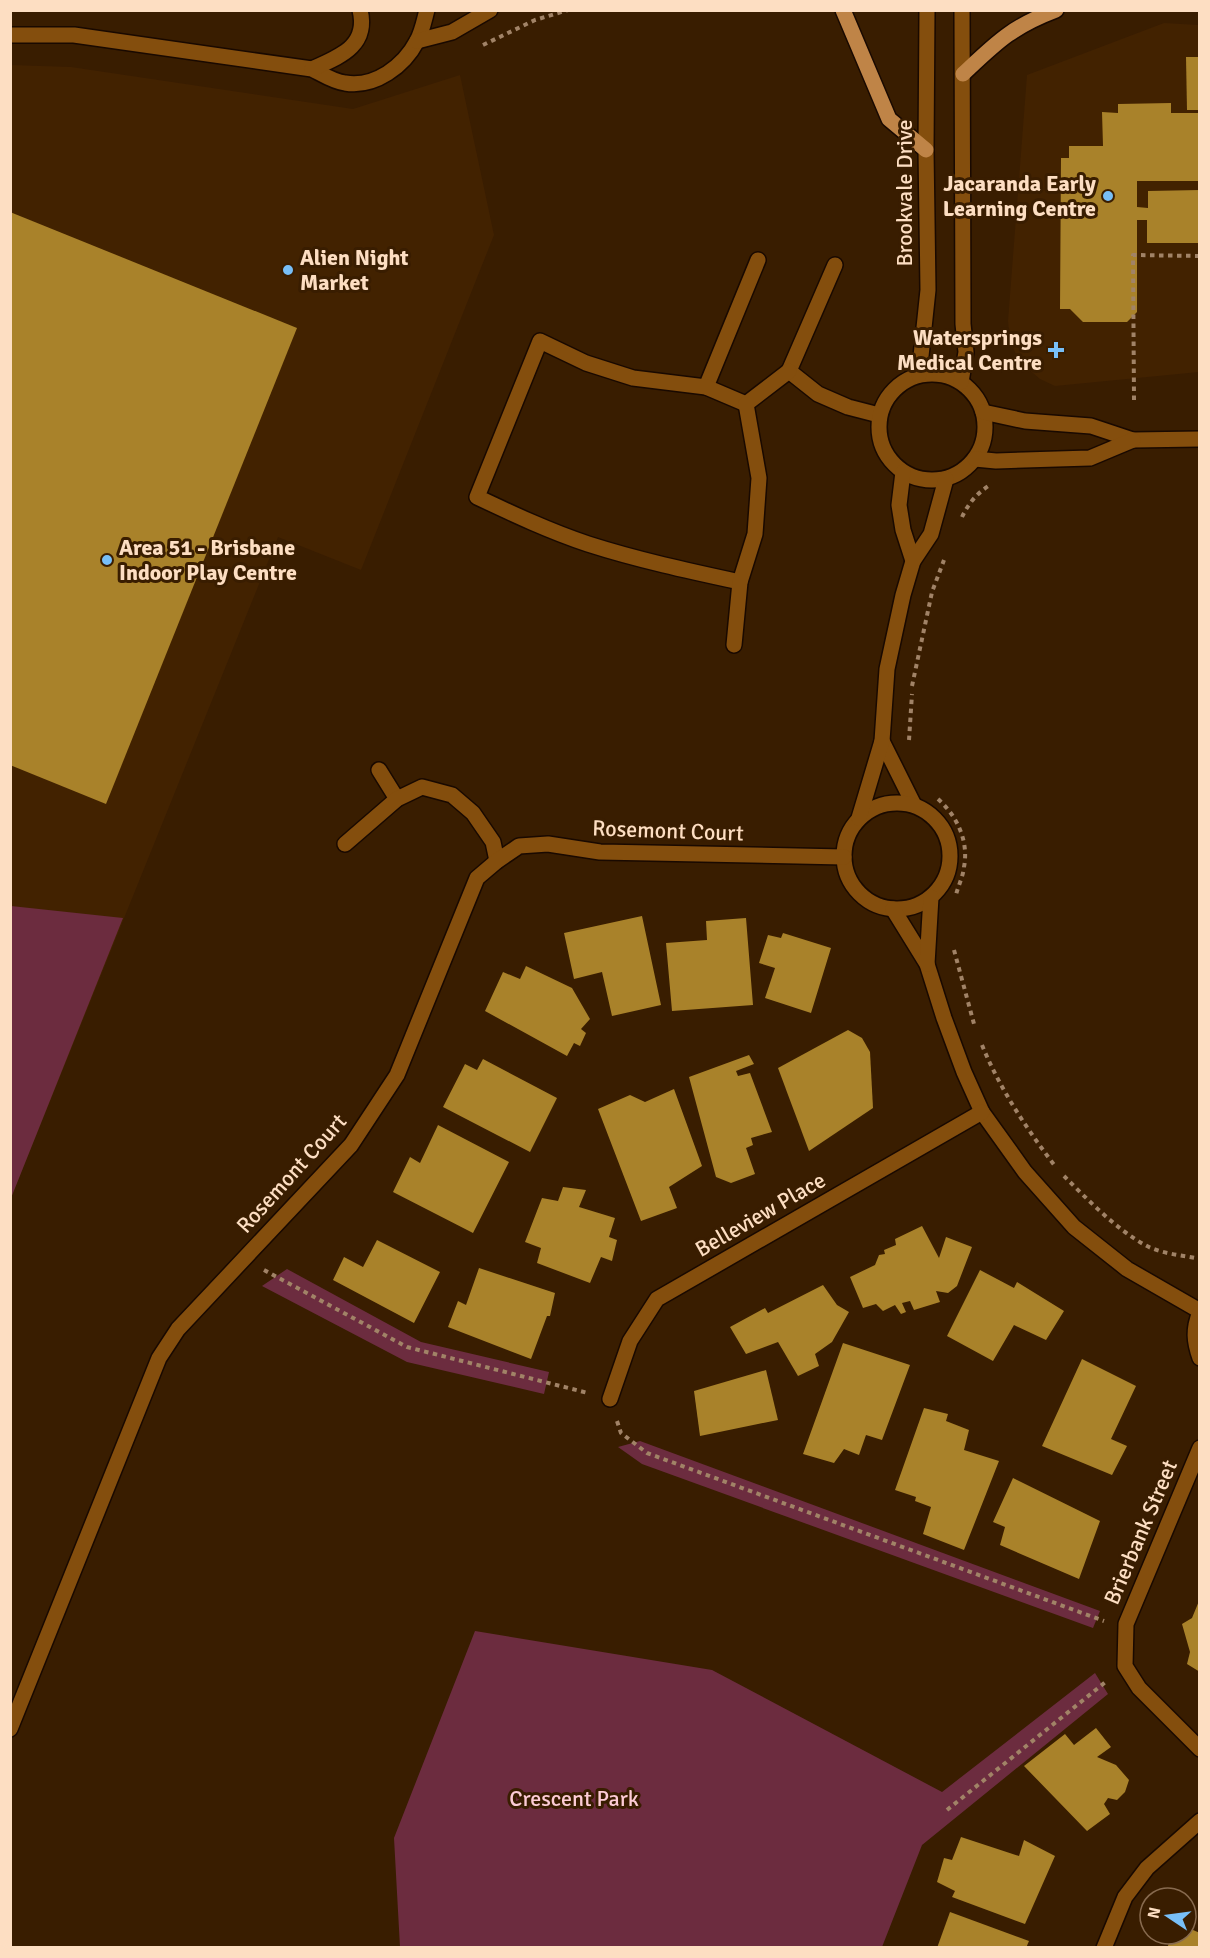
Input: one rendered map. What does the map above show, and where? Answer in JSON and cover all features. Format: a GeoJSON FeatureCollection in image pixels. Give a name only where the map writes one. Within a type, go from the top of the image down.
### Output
{"type":"FeatureCollection","features":[{"type":"Feature","properties":{"kind":"main road"},"geometry":{"type":"LineString","coordinates":[[843,10],[889,119],[926,150]]}},
{"type":"Feature","properties":{"kind":"main road"},"geometry":{"type":"LineString","coordinates":[[963,74],[1008,33],[1031,19],[1056,10]]}},
{"type":"Feature","properties":{"kind":"street"},"geometry":{"type":"LineString","coordinates":[[312,69],[342,55],[351,48],[358,39],[361,29],[360,10]]}},
{"type":"Feature","properties":{"kind":"street"},"geometry":{"type":"LineString","coordinates":[[10,35],[74,35],[312,69],[343,83],[366,83],[393,69],[417,41],[427,10]]}},
{"type":"Feature","properties":{"kind":"street"},"geometry":{"type":"LineString","coordinates":[[417,41],[452,32],[490,10]]}},
{"type":"Feature","properties":{"kind":"street","name":"Brookvale Drive"},"geometry":{"type":"LineString","coordinates":[[919,375],[928,290],[927,10]]}},
{"type":"Feature","properties":{"kind":"street"},"geometry":{"type":"LineString","coordinates":[[961,382],[966,352],[963,324],[962,10]]}},
{"type":"Feature","properties":{"kind":"street"},"geometry":{"type":"LineString","coordinates":[[706,387],[758,260]]}},
{"type":"Feature","properties":{"kind":"street"},"geometry":{"type":"LineString","coordinates":[[747,404],[789,371],[835,265]]}},
{"type":"Feature","properties":{"kind":"street"},"geometry":{"type":"LineString","coordinates":[[740,582],[675,568],[588,544],[530,522],[477,497],[540,341],[586,363],[633,378],[706,387],[747,404]]}},
{"type":"Feature","properties":{"kind":"street"},"geometry":{"type":"LineString","coordinates":[[789,371],[818,394],[840,404],[879,416]]}},
{"type":"Feature","properties":{"kind":"street"},"geometry":{"type":"LineString","coordinates":[[934,373],[961,382],[971,390],[983,412],[985,429],[982,445],[975,459],[962,472],[946,479],[931,481],[916,479],[903,472],[891,461],[882,447],[878,432],[879,416],[885,401],[905,380],[919,375],[934,373]]}},
{"type":"Feature","properties":{"kind":"street"},"geometry":{"type":"LineString","coordinates":[[734,645],[740,582],[755,534],[759,478],[747,404]]}},
{"type":"Feature","properties":{"kind":"street"},"geometry":{"type":"LineString","coordinates":[[983,412],[1025,422],[1091,426],[1133,440],[1200,440]]}},
{"type":"Feature","properties":{"kind":"street"},"geometry":{"type":"LineString","coordinates":[[975,459],[996,461],[1090,458],[1133,440]]}},
{"type":"Feature","properties":{"kind":"street"},"geometry":{"type":"LineString","coordinates":[[903,472],[899,505],[903,530],[913,561]]}},
{"type":"Feature","properties":{"kind":"street"},"geometry":{"type":"LineString","coordinates":[[859,818],[883,804],[901,802],[914,805],[931,814],[942,827],[949,844],[950,861],[945,878],[931,897],[916,906],[893,909],[875,904],[861,895],[850,881],[844,857],[846,838],[859,818],[882,741],[887,669],[903,595],[913,561],[931,534],[946,479]]}},
{"type":"Feature","properties":{"kind":"street"},"geometry":{"type":"LineString","coordinates":[[882,741],[914,805]]}},
{"type":"Feature","properties":{"kind":"street"},"geometry":{"type":"LineString","coordinates":[[379,770],[397,799]]}},
{"type":"Feature","properties":{"kind":"street"},"geometry":{"type":"LineString","coordinates":[[345,844],[397,799],[422,787],[452,795],[473,813],[493,842],[497,861]]}},
{"type":"Feature","properties":{"kind":"street","name":"Rosemont Court"},"geometry":{"type":"LineString","coordinates":[[10,1729],[159,1358],[178,1329],[351,1145],[397,1075],[477,878],[519,846],[548,844],[600,852],[844,857]]}},
{"type":"Feature","properties":{"kind":"street"},"geometry":{"type":"LineString","coordinates":[[927,964],[931,897]]}},
{"type":"Feature","properties":{"kind":"street"},"geometry":{"type":"LineString","coordinates":[[893,909],[927,964],[948,1029],[982,1113],[1025,1172],[1074,1227],[1127,1269],[1200,1311],[1194,1326],[1194,1343],[1200,1358]]}},
{"type":"Feature","properties":{"kind":"street","name":"Belleview Place"},"geometry":{"type":"LineString","coordinates":[[610,1399],[630,1341],[657,1299],[982,1113]]}},
{"type":"Feature","properties":{"kind":"street","name":"Brierbank Street"},"geometry":{"type":"LineString","coordinates":[[1125,1666],[1125,1624],[1200,1448]]}},
{"type":"Feature","properties":{"kind":"street"},"geometry":{"type":"LineString","coordinates":[[1125,1666],[1139,1688],[1200,1749]]}},
{"type":"Feature","properties":{"kind":"street"},"geometry":{"type":"LineString","coordinates":[[1104,1947],[1125,1897],[1147,1868],[1200,1821]]}},
{"type":"Feature","properties":{"kind":"path"},"geometry":{"type":"LineString","coordinates":[[483,45],[535,20],[568,10]]}},
{"type":"Feature","properties":{"kind":"path"},"geometry":{"type":"LineString","coordinates":[[1134,400],[1133,255],[1200,256]]}},
{"type":"Feature","properties":{"kind":"path"},"geometry":{"type":"LineString","coordinates":[[959,525],[968,504],[983,489],[992,485]]}},
{"type":"Feature","properties":{"kind":"path"},"geometry":{"type":"LineString","coordinates":[[909,742],[912,684],[921,638],[932,592],[946,555]]}},
{"type":"Feature","properties":{"kind":"path"},"geometry":{"type":"LineString","coordinates":[[935,796],[956,819],[965,845],[964,868],[954,904]]}},
{"type":"Feature","properties":{"kind":"path"},"geometry":{"type":"LineString","coordinates":[[953,944],[975,1028]]}},
{"type":"Feature","properties":{"kind":"path"},"geometry":{"type":"LineString","coordinates":[[979,1037],[991,1067],[1023,1124],[1058,1170],[1099,1211],[1146,1246],[1168,1253],[1200,1258]]}},
{"type":"Feature","properties":{"kind":"path"},"geometry":{"type":"LineString","coordinates":[[244,1259],[407,1347],[610,1399],[621,1433],[647,1453],[1099,1621],[1125,1624]]}},
{"type":"Feature","properties":{"kind":"path"},"geometry":{"type":"LineString","coordinates":[[947,1810],[1125,1666]]}},
{"type":"Feature","properties":{"kind":"shaded area","name":"Jacaranda Early Learning Centre"},"geometry":{"type":"Polygon","coordinates":[[[1164,23],[1199,25],[1199,372],[1055,386],[1040,379],[1019,361],[1010,341],[1008,321],[1027,75],[1164,23]]]}},
{"type":"Feature","properties":{"kind":"shaded area"},"geometry":{"type":"Polygon","coordinates":[[[11,65],[71,67],[353,109],[460,75],[494,235],[361,570],[278,537],[11,1198],[11,65]]]}},
{"type":"Feature","properties":{"kind":"green space"},"geometry":{"type":"Polygon","coordinates":[[[10,906],[123,918],[11,1198],[10,906]]]}},
{"type":"Feature","properties":{"kind":"green space"},"geometry":{"type":"Polygon","coordinates":[[[287,1269],[421,1342],[549,1372],[544,1394],[407,1362],[262,1286],[287,1269]]]}},
{"type":"Feature","properties":{"kind":"green space"},"geometry":{"type":"Polygon","coordinates":[[[640,1441],[1100,1611],[1093,1628],[642,1464],[618,1447],[640,1441]]]}},
{"type":"Feature","properties":{"kind":"green space","name":"Crescent Park"},"geometry":{"type":"Polygon","coordinates":[[[475,1631],[712,1670],[942,1792],[1095,1673],[1108,1694],[922,1845],[882,1947],[400,1947],[394,1838],[475,1631]]]}},
{"type":"Feature","properties":{"kind":"building"},"geometry":{"type":"Polygon","coordinates":[[[1186,57],[1200,57],[1200,110],[1187,110],[1186,57]]]}},
{"type":"Feature","properties":{"kind":"building"},"geometry":{"type":"Polygon","coordinates":[[[1171,103],[1171,113],[1200,113],[1200,181],[1137,181],[1137,207],[1148,208],[1148,191],[1200,190],[1199,243],[1147,243],[1147,220],[1137,220],[1137,312],[1127,322],[1083,322],[1070,309],[1060,309],[1061,158],[1069,158],[1069,146],[1103,146],[1102,112],[1118,113],[1118,104],[1171,103]]]}},
{"type":"Feature","properties":{"kind":"building","name":"Area 51 - Brisbane Indoor Play Centre"},"geometry":{"type":"Polygon","coordinates":[[[10,212],[297,328],[106,804],[10,765],[10,212]]]}},
{"type":"Feature","properties":{"kind":"building"},"geometry":{"type":"Polygon","coordinates":[[[642,916],[661,1005],[612,1016],[602,972],[574,979],[564,933],[642,916]]]}},
{"type":"Feature","properties":{"kind":"building"},"geometry":{"type":"Polygon","coordinates":[[[746,918],[753,1005],[672,1011],[666,943],[707,940],[706,921],[746,918]]]}},
{"type":"Feature","properties":{"kind":"building"},"geometry":{"type":"Polygon","coordinates":[[[783,933],[831,948],[811,1013],[765,998],[775,968],[759,963],[768,935],[781,938],[783,933]]]}},
{"type":"Feature","properties":{"kind":"building"},"geometry":{"type":"Polygon","coordinates":[[[526,966],[572,988],[590,1019],[581,1029],[586,1033],[580,1046],[574,1043],[567,1056],[485,1011],[503,972],[520,979],[526,966]]]}},
{"type":"Feature","properties":{"kind":"building"},"geometry":{"type":"Polygon","coordinates":[[[848,1030],[862,1038],[870,1052],[873,1108],[809,1151],[778,1068],[848,1030]]]}},
{"type":"Feature","properties":{"kind":"building"},"geometry":{"type":"Polygon","coordinates":[[[749,1055],[754,1064],[736,1071],[738,1076],[750,1073],[772,1132],[751,1138],[753,1145],[746,1148],[755,1174],[731,1183],[716,1177],[689,1077],[749,1055]]]}},
{"type":"Feature","properties":{"kind":"building"},"geometry":{"type":"Polygon","coordinates":[[[483,1059],[557,1098],[530,1152],[443,1107],[465,1064],[477,1070],[483,1059]]]}},
{"type":"Feature","properties":{"kind":"building"},"geometry":{"type":"Polygon","coordinates":[[[674,1089],[702,1166],[669,1187],[677,1208],[641,1221],[598,1109],[630,1095],[645,1102],[674,1089]]]}},
{"type":"Feature","properties":{"kind":"building"},"geometry":{"type":"Polygon","coordinates":[[[438,1125],[509,1162],[473,1233],[393,1192],[410,1157],[420,1163],[438,1125]]]}},
{"type":"Feature","properties":{"kind":"building"},"geometry":{"type":"Polygon","coordinates":[[[563,1187],[586,1190],[579,1207],[615,1218],[609,1237],[617,1240],[612,1261],[601,1257],[590,1283],[537,1263],[541,1248],[525,1242],[542,1198],[558,1201],[563,1187]]]}},
{"type":"Feature","properties":{"kind":"building"},"geometry":{"type":"Polygon","coordinates":[[[922,1226],[939,1258],[946,1237],[972,1247],[957,1286],[948,1293],[936,1291],[940,1302],[914,1310],[910,1301],[902,1303],[906,1312],[901,1314],[895,1305],[883,1311],[876,1304],[863,1308],[850,1277],[875,1265],[879,1255],[885,1254],[884,1250],[896,1245],[895,1239],[922,1226]]]}},
{"type":"Feature","properties":{"kind":"building"},"geometry":{"type":"Polygon","coordinates":[[[377,1240],[440,1272],[414,1323],[333,1280],[344,1257],[363,1267],[377,1240]]]}},
{"type":"Feature","properties":{"kind":"building"},"geometry":{"type":"Polygon","coordinates":[[[479,1268],[555,1293],[550,1316],[547,1316],[531,1359],[448,1327],[458,1301],[466,1305],[479,1268]]]}},
{"type":"Feature","properties":{"kind":"building"},"geometry":{"type":"Polygon","coordinates":[[[980,1270],[1014,1288],[1017,1282],[1064,1311],[1046,1340],[1014,1325],[993,1361],[947,1336],[980,1270]]]}},
{"type":"Feature","properties":{"kind":"building"},"geometry":{"type":"Polygon","coordinates":[[[823,1285],[837,1305],[849,1312],[832,1342],[815,1354],[819,1366],[798,1376],[778,1342],[746,1354],[730,1327],[765,1308],[768,1313],[823,1285]]]}},
{"type":"Feature","properties":{"kind":"building"},"geometry":{"type":"Polygon","coordinates":[[[843,1343],[910,1365],[882,1440],[866,1435],[859,1455],[844,1449],[834,1463],[803,1454],[843,1343]]]}},
{"type":"Feature","properties":{"kind":"building"},"geometry":{"type":"Polygon","coordinates":[[[1082,1359],[1136,1386],[1111,1439],[1127,1446],[1112,1475],[1042,1446],[1082,1359]]]}},
{"type":"Feature","properties":{"kind":"building"},"geometry":{"type":"Polygon","coordinates":[[[766,1370],[778,1420],[700,1436],[694,1391],[766,1370]]]}},
{"type":"Feature","properties":{"kind":"building"},"geometry":{"type":"Polygon","coordinates":[[[924,1408],[948,1414],[946,1421],[969,1430],[964,1450],[999,1461],[964,1550],[923,1534],[931,1507],[915,1501],[916,1497],[895,1490],[924,1408]]]}},
{"type":"Feature","properties":{"kind":"building"},"geometry":{"type":"Polygon","coordinates":[[[1013,1478],[1100,1521],[1079,1579],[1000,1545],[1005,1527],[993,1522],[1013,1478]]]}},
{"type":"Feature","properties":{"kind":"building"},"geometry":{"type":"Polygon","coordinates":[[[1199,1601],[1200,1672],[1187,1664],[1190,1652],[1182,1624],[1192,1618],[1199,1601]]]}},
{"type":"Feature","properties":{"kind":"building"},"geometry":{"type":"Polygon","coordinates":[[[1096,1728],[1111,1747],[1097,1757],[1116,1765],[1129,1780],[1125,1792],[1117,1800],[1108,1798],[1104,1804],[1110,1814],[1087,1831],[1024,1766],[1065,1734],[1074,1745],[1096,1728]]]}},
{"type":"Feature","properties":{"kind":"building"},"geometry":{"type":"Polygon","coordinates":[[[961,1837],[1019,1856],[1024,1840],[1055,1856],[1025,1924],[952,1897],[955,1891],[937,1882],[944,1858],[952,1860],[961,1837]]]}},
{"type":"Feature","properties":{"kind":"building"},"geometry":{"type":"Polygon","coordinates":[[[950,1912],[1029,1941],[1026,1948],[937,1948],[950,1912]]]}},
{"type":"Feature","properties":{"kind":"building"},"geometry":{"type":"Polygon","coordinates":[[[1198,1932],[1200,1933],[1200,1948],[1167,1948],[1168,1946],[1198,1946],[1198,1932]]]}},
{"type":"Feature","properties":{"kind":"place","name":"Jacaranda Early Learning Centre"},"geometry":{"type":"Point","coordinates":[1108,196]}},
{"type":"Feature","properties":{"kind":"place","name":"Alien Night Market"},"geometry":{"type":"Point","coordinates":[288,270]}},
{"type":"Feature","properties":{"kind":"place","name":"Watersprings Medical Centre"},"geometry":{"type":"Point","coordinates":[1056,350]}},
{"type":"Feature","properties":{"kind":"place","name":"Area 51 - Brisbane Indoor Play Centre"},"geometry":{"type":"Point","coordinates":[107,560]}}]}
